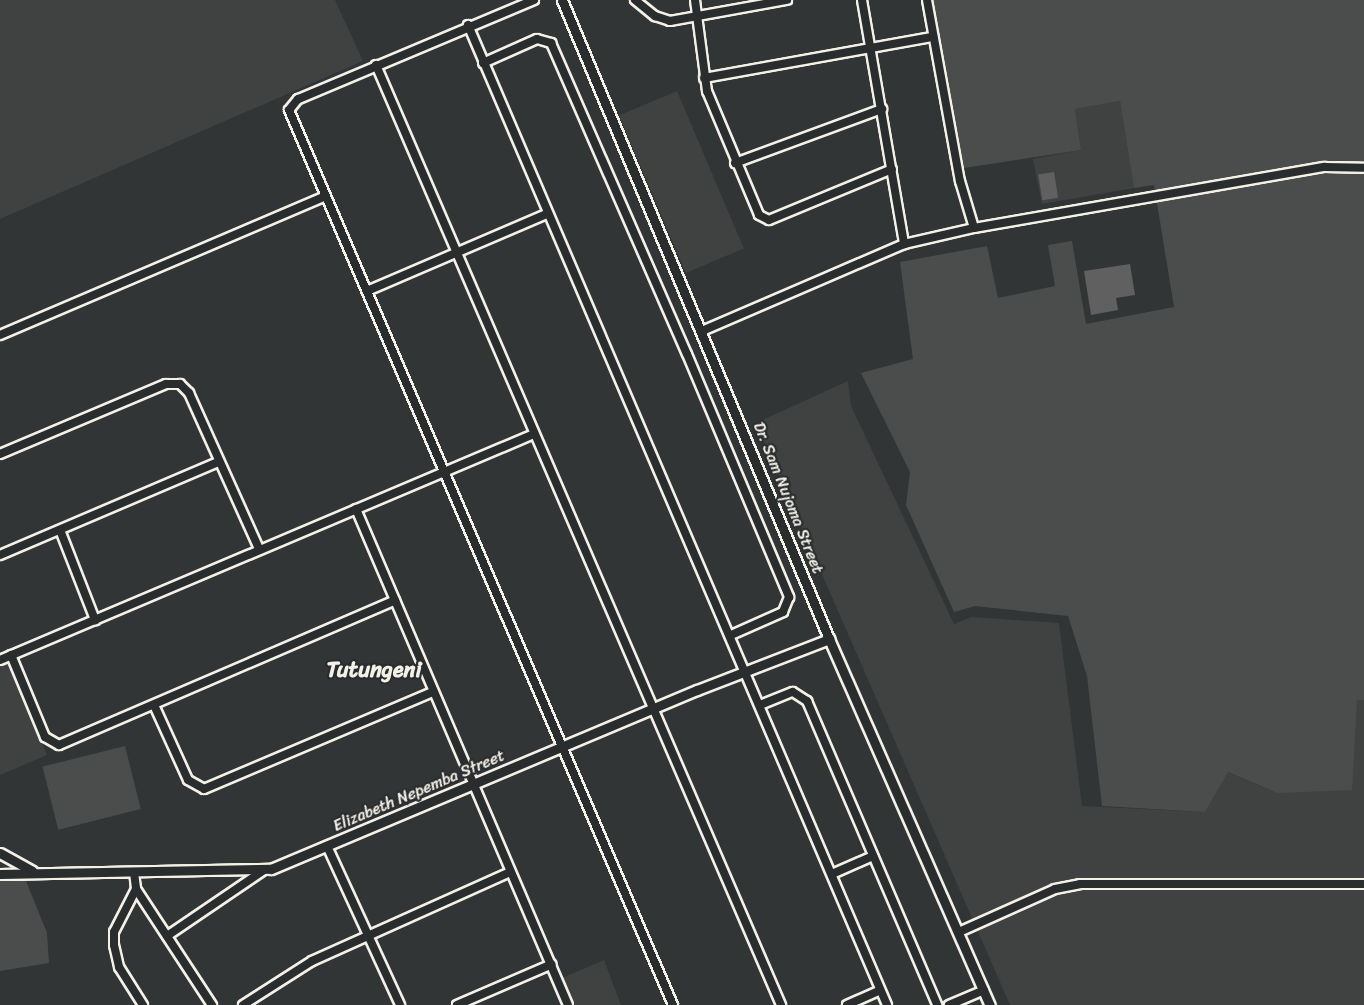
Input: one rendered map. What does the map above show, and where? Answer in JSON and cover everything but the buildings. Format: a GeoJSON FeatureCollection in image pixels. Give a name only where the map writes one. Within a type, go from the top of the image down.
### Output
{"type":"FeatureCollection","features":[{"type":"Feature","properties":{"kind":"street"},"geometry":{"type":"LineString","coordinates":[[534,0],[468,25],[375,65],[291,105],[326,196],[673,1005]]}},
{"type":"Feature","properties":{"kind":"street","name":"Dr. Sam Nujoma Street"},"geometry":{"type":"LineString","coordinates":[[562,0],[830,639],[990,1005]]}},
{"type":"Feature","properties":{"kind":"street"},"geometry":{"type":"LineString","coordinates":[[635,0],[655,16],[670,21],[787,0]]}},
{"type":"Feature","properties":{"kind":"street"},"geometry":{"type":"LineString","coordinates":[[695,0],[704,78],[735,163],[759,215],[769,220],[892,170]]}},
{"type":"Feature","properties":{"kind":"street"},"geometry":{"type":"LineString","coordinates":[[862,0],[904,244]]}},
{"type":"Feature","properties":{"kind":"street"},"geometry":{"type":"LineString","coordinates":[[927,0],[966,208],[974,228]]}},
{"type":"Feature","properties":{"kind":"street"},"geometry":{"type":"LineString","coordinates":[[468,25],[732,635],[887,1005]]}},
{"type":"Feature","properties":{"kind":"street"},"geometry":{"type":"LineString","coordinates":[[704,78],[933,37]]}},
{"type":"Feature","properties":{"kind":"street"},"geometry":{"type":"LineString","coordinates":[[483,63],[537,39],[551,43],[555,50],[789,597],[783,612],[732,635]]}},
{"type":"Feature","properties":{"kind":"street"},"geometry":{"type":"LineString","coordinates":[[375,65],[781,1005]]}},
{"type":"Feature","properties":{"kind":"street"},"geometry":{"type":"LineString","coordinates":[[735,163],[882,109]]}},
{"type":"Feature","properties":{"kind":"street"},"geometry":{"type":"LineString","coordinates":[[702,331],[904,244],[974,228],[1325,167],[1364,168]]}},
{"type":"Feature","properties":{"kind":"street"},"geometry":{"type":"LineString","coordinates":[[0,335],[326,196]]}},
{"type":"Feature","properties":{"kind":"street"},"geometry":{"type":"LineString","coordinates":[[367,291],[548,214]]}},
{"type":"Feature","properties":{"kind":"street"},"geometry":{"type":"LineString","coordinates":[[0,454],[174,383],[189,393],[259,549]]}},
{"type":"Feature","properties":{"kind":"street"},"geometry":{"type":"LineString","coordinates":[[0,660],[534,434]]}},
{"type":"Feature","properties":{"kind":"street"},"geometry":{"type":"LineString","coordinates":[[0,555],[218,462]]}},
{"type":"Feature","properties":{"kind":"street"},"geometry":{"type":"LineString","coordinates":[[356,509],[568,1005]]}},
{"type":"Feature","properties":{"kind":"street"},"geometry":{"type":"LineString","coordinates":[[60,531],[95,621]]}},
{"type":"Feature","properties":{"kind":"street"},"geometry":{"type":"LineString","coordinates":[[11,656],[45,737],[54,744],[154,705],[395,600]]}},
{"type":"Feature","properties":{"kind":"street","name":"Elizabeth Nepemba Street"},"geometry":{"type":"LineString","coordinates":[[0,874],[264,870],[327,846],[652,708],[830,639]]}},
{"type":"Feature","properties":{"kind":"street"},"geometry":{"type":"LineString","coordinates":[[154,705],[188,780],[204,789],[434,692]]}},
{"type":"Feature","properties":{"kind":"street"},"geometry":{"type":"LineString","coordinates":[[760,705],[793,692],[807,701],[937,1005]]}},
{"type":"Feature","properties":{"kind":"street"},"geometry":{"type":"LineString","coordinates":[[327,846],[400,1005]]}},
{"type":"Feature","properties":{"kind":"street"},"geometry":{"type":"LineString","coordinates":[[0,853],[36,872]]}},
{"type":"Feature","properties":{"kind":"street"},"geometry":{"type":"LineString","coordinates":[[832,874],[873,856]]}},
{"type":"Feature","properties":{"kind":"street"},"geometry":{"type":"LineString","coordinates":[[167,936],[264,870]]}},
{"type":"Feature","properties":{"kind":"street"},"geometry":{"type":"LineString","coordinates":[[134,872],[136,889],[212,1005]]}},
{"type":"Feature","properties":{"kind":"street"},"geometry":{"type":"LineString","coordinates":[[243,1005],[312,961],[510,872]]}},
{"type":"Feature","properties":{"kind":"street"},"geometry":{"type":"LineString","coordinates":[[959,932],[1055,889],[1080,884],[1364,885]]}},
{"type":"Feature","properties":{"kind":"street"},"geometry":{"type":"LineString","coordinates":[[136,889],[113,936],[119,968],[143,1005]]}},
{"type":"Feature","properties":{"kind":"street"},"geometry":{"type":"LineString","coordinates":[[457,1005],[552,964]]}},
{"type":"Feature","properties":{"kind":"street"},"geometry":{"type":"LineString","coordinates":[[847,1005],[880,990]]}},
{"type":"Feature","properties":{"kind":"street"},"geometry":{"type":"LineString","coordinates":[[949,1005],[984,990]]}},
{"type":"Feature","properties":{"kind":"shaded area"},"geometry":{"type":"Polygon","coordinates":[[[0,0],[335,0],[363,61],[0,219],[0,0]]]}},
{"type":"Feature","properties":{"kind":"shaded area"},"geometry":{"type":"Polygon","coordinates":[[[931,0],[1364,0],[1364,700],[1357,700],[1352,790],[1277,793],[1228,772],[1205,812],[1102,806],[1087,676],[1068,616],[975,606],[954,612],[906,505],[910,472],[861,373],[913,359],[900,262],[987,246],[998,298],[1055,286],[1048,245],[1072,241],[1086,324],[1174,307],[1154,185],[1134,188],[1120,101],[1075,109],[1081,150],[964,168],[931,0]]]}},
{"type":"Feature","properties":{"kind":"shaded area"},"geometry":{"type":"Polygon","coordinates":[[[677,91],[744,248],[686,273],[619,116],[677,91]]]}},
{"type":"Feature","properties":{"kind":"shaded area"},"geometry":{"type":"Polygon","coordinates":[[[1120,101],[1134,188],[1042,204],[1033,159],[1081,150],[1075,109],[1120,101]]]}},
{"type":"Feature","properties":{"kind":"shaded area"},"geometry":{"type":"Polygon","coordinates":[[[848,381],[851,406],[954,624],[971,617],[1059,623],[1082,806],[1205,812],[1227,772],[1277,793],[1357,700],[1364,700],[1364,1005],[1010,1005],[756,423],[848,381]]]}},
{"type":"Feature","properties":{"kind":"shaded area"},"geometry":{"type":"Polygon","coordinates":[[[8,660],[47,755],[0,775],[0,664],[8,660]]]}},
{"type":"Feature","properties":{"kind":"shaded area"},"geometry":{"type":"Polygon","coordinates":[[[125,746],[141,809],[58,830],[43,767],[125,746]]]}},
{"type":"Feature","properties":{"kind":"shaded area"},"geometry":{"type":"Polygon","coordinates":[[[24,876],[47,933],[49,963],[0,971],[0,877],[24,876]]]}},
{"type":"Feature","properties":{"kind":"shaded area"},"geometry":{"type":"Polygon","coordinates":[[[604,960],[621,1005],[574,1005],[562,978],[604,960]]]}},
{"type":"Feature","properties":{"kind":"district","name":"Tutungeni"},"geometry":{"type":"Point","coordinates":[374,670]}}]}
